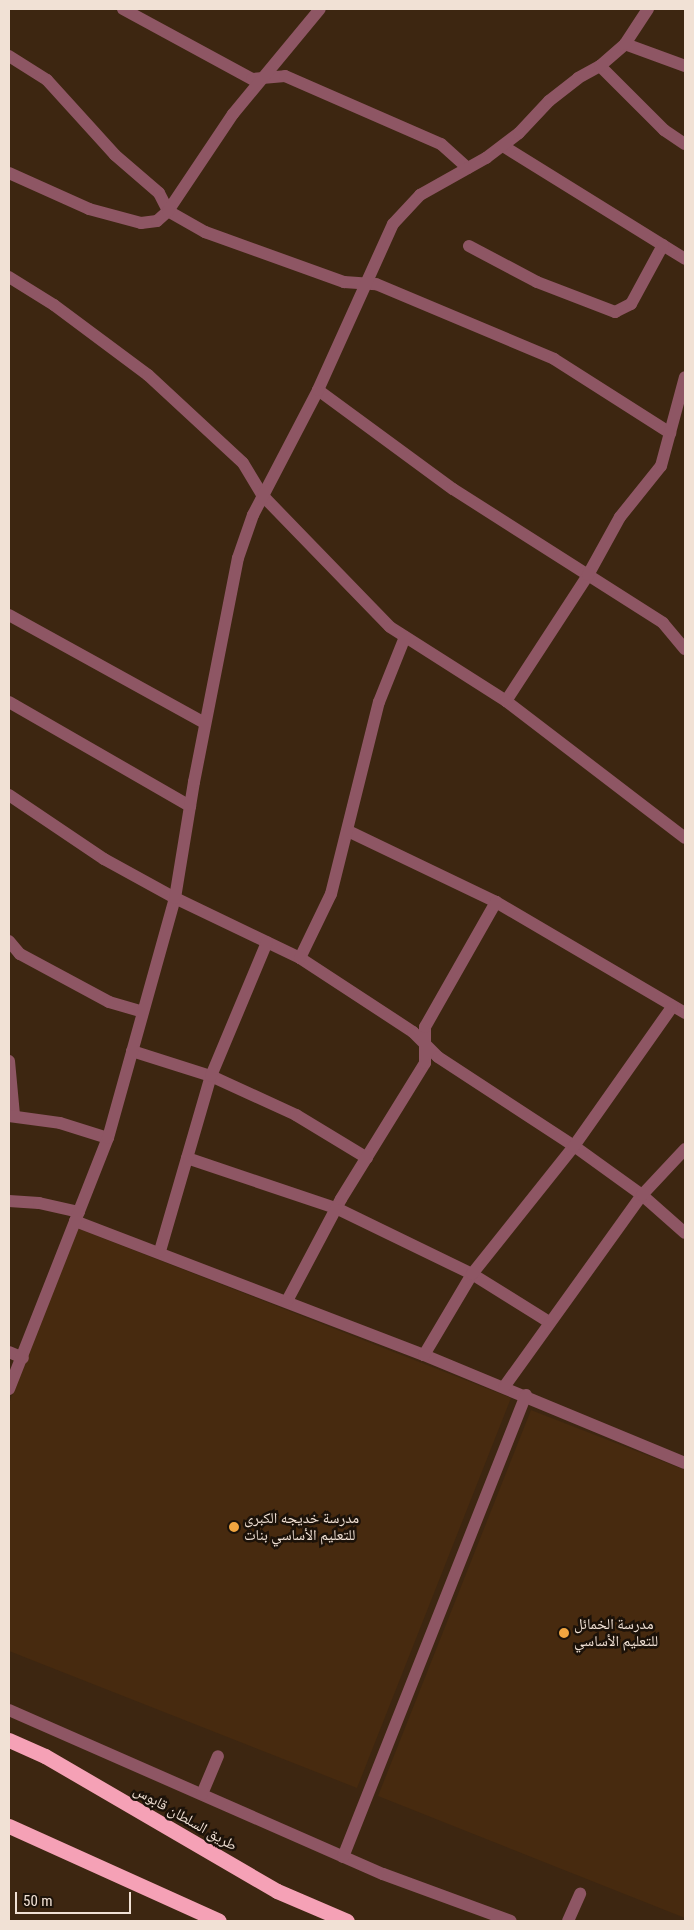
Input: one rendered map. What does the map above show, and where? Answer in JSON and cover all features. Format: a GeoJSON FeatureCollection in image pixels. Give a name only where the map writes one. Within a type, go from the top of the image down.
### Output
{"type":"FeatureCollection","features":[{"type":"Feature","properties":{"kind":"highway","name":"طريق السلطان قابوس"},"geometry":{"type":"LineString","coordinates":[[9,1740],[45,1756],[278,1891],[347,1921]]}},
{"type":"Feature","properties":{"kind":"highway"},"geometry":{"type":"LineString","coordinates":[[9,1826],[219,1921]]}},
{"type":"Feature","properties":{"kind":"street"},"geometry":{"type":"LineString","coordinates":[[123,9],[252,79],[285,76],[441,144],[468,168]]}},
{"type":"Feature","properties":{"kind":"street"},"geometry":{"type":"LineString","coordinates":[[9,174],[89,209],[141,223],[157,221],[168,211],[233,114],[265,78],[320,9]]}},
{"type":"Feature","properties":{"kind":"street"},"geometry":{"type":"LineString","coordinates":[[9,1390],[61,1250],[77,1217],[108,1138],[175,898],[205,723],[238,558],[253,515],[318,390],[393,224],[420,195],[502,146],[549,100],[578,78],[600,66],[625,44],[648,9]]}},
{"type":"Feature","properties":{"kind":"street"},"geometry":{"type":"LineString","coordinates":[[625,44],[685,66]]}},
{"type":"Feature","properties":{"kind":"street"},"geometry":{"type":"LineString","coordinates":[[9,56],[47,80],[115,155],[159,193],[168,211],[206,232],[344,282],[376,284],[440,309],[554,359],[670,434]]}},
{"type":"Feature","properties":{"kind":"street"},"geometry":{"type":"LineString","coordinates":[[600,66],[664,130],[685,144]]}},
{"type":"Feature","properties":{"kind":"street"},"geometry":{"type":"LineString","coordinates":[[502,146],[685,259]]}},
{"type":"Feature","properties":{"kind":"street"},"geometry":{"type":"LineString","coordinates":[[469,246],[537,282],[614,312],[631,304],[663,245]]}},
{"type":"Feature","properties":{"kind":"street"},"geometry":{"type":"LineString","coordinates":[[9,277],[54,305],[148,375],[243,463],[263,496],[390,627],[506,701],[685,838]]}},
{"type":"Feature","properties":{"kind":"street"},"geometry":{"type":"LineString","coordinates":[[506,701],[588,575],[620,517],[661,466],[685,377]]}},
{"type":"Feature","properties":{"kind":"street"},"geometry":{"type":"LineString","coordinates":[[318,390],[454,489],[663,623],[685,649]]}},
{"type":"Feature","properties":{"kind":"street"},"geometry":{"type":"LineString","coordinates":[[9,615],[205,723]]}},
{"type":"Feature","properties":{"kind":"street"},"geometry":{"type":"LineString","coordinates":[[300,958],[331,894],[379,702],[405,637]]}},
{"type":"Feature","properties":{"kind":"street"},"geometry":{"type":"LineString","coordinates":[[9,702],[190,806]]}},
{"type":"Feature","properties":{"kind":"street"},"geometry":{"type":"LineString","coordinates":[[9,795],[104,859],[175,898],[300,958],[413,1032],[438,1057],[574,1146],[642,1195],[685,1233]]}},
{"type":"Feature","properties":{"kind":"street"},"geometry":{"type":"LineString","coordinates":[[348,831],[496,902],[685,1013]]}},
{"type":"Feature","properties":{"kind":"street"},"geometry":{"type":"LineString","coordinates":[[287,1302],[336,1208],[425,1063],[425,1027],[496,902]]}},
{"type":"Feature","properties":{"kind":"street"},"geometry":{"type":"LineString","coordinates":[[9,941],[20,954],[101,997],[143,1012]]}},
{"type":"Feature","properties":{"kind":"street"},"geometry":{"type":"LineString","coordinates":[[160,1251],[211,1076],[267,942]]}},
{"type":"Feature","properties":{"kind":"street"},"geometry":{"type":"LineString","coordinates":[[424,1355],[472,1274],[574,1146],[672,1007]]}},
{"type":"Feature","properties":{"kind":"street"},"geometry":{"type":"LineString","coordinates":[[132,1050],[211,1076],[296,1115],[367,1158]]}},
{"type":"Feature","properties":{"kind":"street"},"geometry":{"type":"LineString","coordinates":[[9,1061],[12,1115],[108,1138]]}},
{"type":"Feature","properties":{"kind":"street"},"geometry":{"type":"LineString","coordinates":[[504,1387],[642,1195],[685,1149]]}},
{"type":"Feature","properties":{"kind":"street"},"geometry":{"type":"LineString","coordinates":[[187,1158],[336,1208],[472,1274],[549,1322]]}},
{"type":"Feature","properties":{"kind":"street"},"geometry":{"type":"LineString","coordinates":[[9,1202],[39,1204],[77,1217],[287,1302],[526,1395],[685,1463]]}},
{"type":"Feature","properties":{"kind":"street"},"geometry":{"type":"LineString","coordinates":[[9,1352],[22,1358]]}},
{"type":"Feature","properties":{"kind":"street"},"geometry":{"type":"LineString","coordinates":[[343,1856],[526,1395]]}},
{"type":"Feature","properties":{"kind":"street"},"geometry":{"type":"LineString","coordinates":[[9,1710],[343,1856],[512,1921]]}},
{"type":"Feature","properties":{"kind":"street"},"geometry":{"type":"LineString","coordinates":[[202,1794],[218,1756]]}},
{"type":"Feature","properties":{"kind":"street"},"geometry":{"type":"LineString","coordinates":[[568,1921],[580,1894]]}},
{"type":"Feature","properties":{"kind":"shaded area","name":"مدرسة خديجه الكبرى للتعليم الأساسي بنات"},"geometry":{"type":"Polygon","coordinates":[[[77,1228],[511,1398],[357,1788],[9,1651],[9,1403],[77,1228]]]}},
{"type":"Feature","properties":{"kind":"shaded area","name":"مدرسة الخمائل للتعليم الأساسي"},"geometry":{"type":"Polygon","coordinates":[[[531,1410],[685,1470],[685,1918],[378,1796],[531,1410]]]}},
{"type":"Feature","properties":{"kind":"place","name":"مدرسة خديجه الكبرى للتعليم الأساسي بنات"},"geometry":{"type":"Point","coordinates":[234,1527]}},
{"type":"Feature","properties":{"kind":"place","name":"مدرسة الخمائل للتعليم الأساسي"},"geometry":{"type":"Point","coordinates":[564,1633]}}]}
